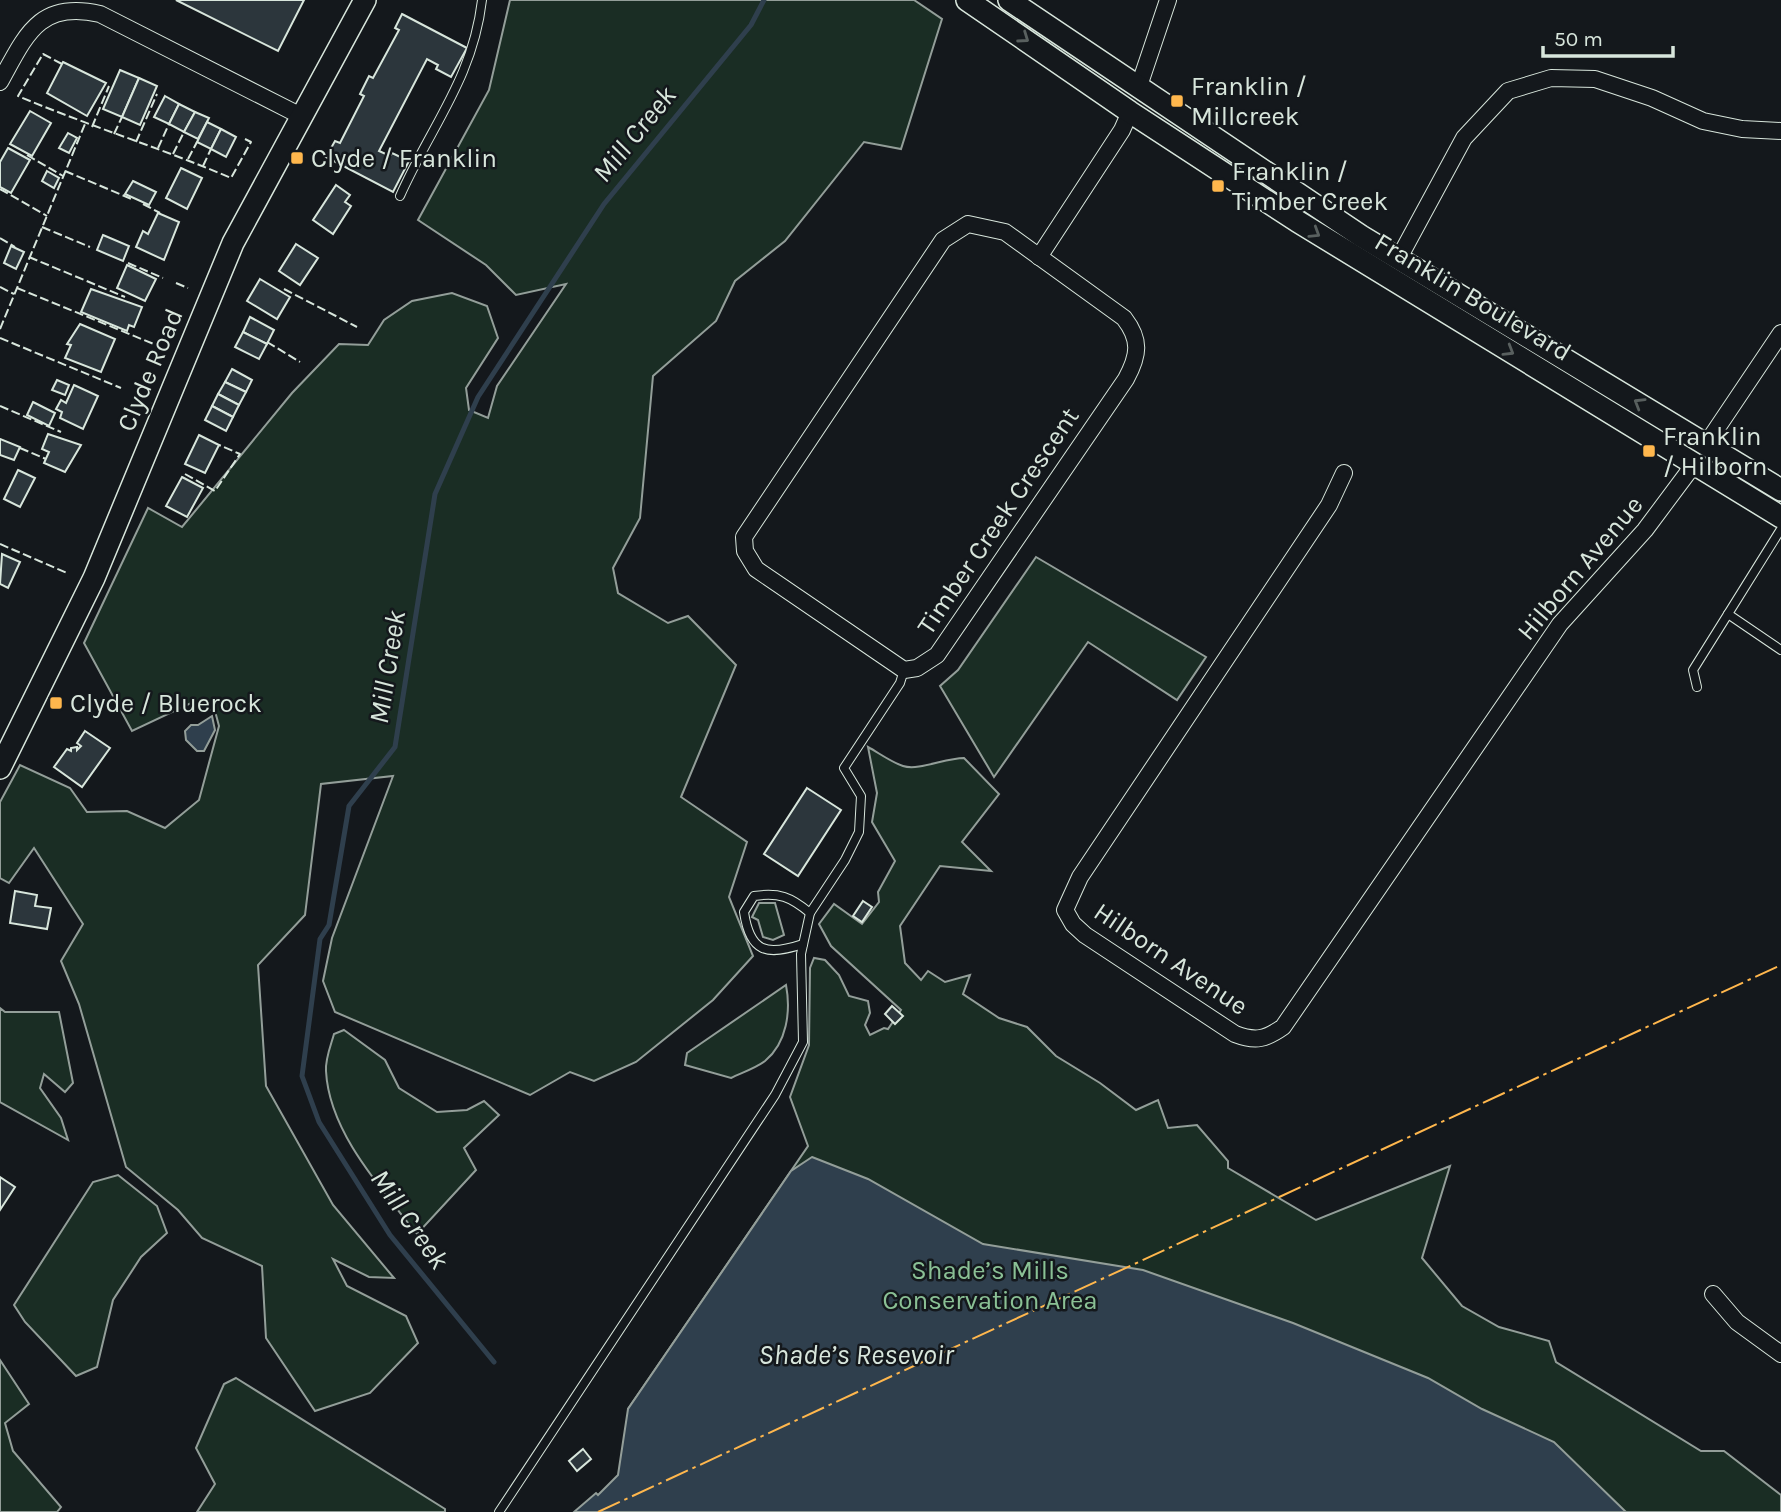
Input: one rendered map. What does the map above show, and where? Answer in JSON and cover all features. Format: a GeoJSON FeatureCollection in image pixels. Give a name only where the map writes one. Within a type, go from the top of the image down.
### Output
{"type":"FeatureCollection","features":[{"type":"Feature","properties":{"kind":"main road","name":"Clyde Road"},"geometry":{"type":"LineString","coordinates":[[0,768],[93,578],[233,243],[365,0]]}},
{"type":"Feature","properties":{"kind":"main road","name":"Franklin Boulevard"},"geometry":{"type":"LineString","coordinates":[[967,0],[1130,113],[1358,260],[1781,517]]}},
{"type":"Feature","properties":{"kind":"main road","name":"Franklin Boulevard"},"geometry":{"type":"LineString","coordinates":[[1009,0],[1138,89],[1399,258],[1781,490]]}},
{"type":"Feature","properties":{"kind":"street"},"geometry":{"type":"LineString","coordinates":[[1138,89],[1168,0]]}},
{"type":"Feature","properties":{"kind":"street"},"geometry":{"type":"LineString","coordinates":[[0,82],[28,32],[46,16],[76,8],[100,13],[301,116]]}},
{"type":"Feature","properties":{"kind":"street"},"geometry":{"type":"LineString","coordinates":[[1399,258],[1464,138],[1508,91],[1550,79],[1595,79],[1652,98],[1703,121],[1742,129],[1781,131]]}},
{"type":"Feature","properties":{"kind":"street"},"geometry":{"type":"LineString","coordinates":[[1039,257],[1122,130],[1130,113]]}},
{"type":"Feature","properties":{"kind":"street","name":"Timber Creek Crescent"},"geometry":{"type":"LineString","coordinates":[[978,223],[1005,232],[1124,318],[1134,331],[1138,347],[1134,364],[937,655],[918,668],[904,670],[756,569],[745,551],[744,537],[943,240],[968,224],[978,223]]}},
{"type":"Feature","properties":{"kind":"street"},"geometry":{"type":"LineString","coordinates":[[1707,443],[1781,333]]}},
{"type":"Feature","properties":{"kind":"street","name":"Hilborn Avenue"},"geometry":{"type":"LineString","coordinates":[[1344,473],[1329,505],[1080,877],[1065,910],[1073,925],[1085,935],[1235,1034],[1252,1040],[1268,1037],[1283,1027],[1560,624],[1645,530],[1695,463]]}},
{"type":"Feature","properties":{"kind":"street"},"geometry":{"type":"LineString","coordinates":[[1713,1294],[1737,1322],[1781,1354]]}},
{"type":"Feature","properties":{"kind":"lane"},"geometry":{"type":"LineString","coordinates":[[400,196],[416,159],[464,76],[479,30],[482,0]]}},
{"type":"Feature","properties":{"kind":"lane"},"geometry":{"type":"LineString","coordinates":[[1697,687],[1693,670],[1781,529]]}},
{"type":"Feature","properties":{"kind":"lane"},"geometry":{"type":"LineString","coordinates":[[1728,614],[1781,650]]}},
{"type":"Feature","properties":{"kind":"lane"},"geometry":{"type":"LineString","coordinates":[[499,1512],[775,1095],[803,1042],[803,944],[810,913],[859,832],[861,796],[845,768],[900,683],[904,670]]}},
{"type":"Feature","properties":{"kind":"lane"},"geometry":{"type":"LineString","coordinates":[[803,944],[780,951],[761,948],[747,934],[744,912],[754,896],[775,893],[796,901],[810,913]]}},
{"type":"Feature","properties":{"kind":"green space"},"geometry":{"type":"Polygon","coordinates":[[[510,0],[914,0],[942,19],[901,149],[864,142],[785,241],[735,281],[716,321],[653,376],[640,518],[613,568],[618,593],[668,623],[688,616],[736,665],[681,797],[747,842],[729,897],[753,956],[713,1000],[636,1062],[594,1081],[570,1072],[530,1095],[335,1012],[323,981],[332,938],[393,776],[321,784],[305,915],[258,965],[266,1086],[333,1205],[394,1278],[369,1277],[333,1259],[347,1286],[406,1316],[418,1343],[370,1393],[315,1411],[266,1338],[262,1266],[202,1238],[178,1210],[126,1167],[79,1004],[61,961],[83,924],[34,848],[9,883],[0,878],[0,802],[20,765],[70,788],[87,812],[127,811],[165,828],[199,800],[219,726],[215,711],[191,703],[132,731],[84,643],[148,508],[182,527],[292,393],[339,344],[368,345],[384,320],[412,301],[452,293],[487,306],[498,338],[466,388],[469,410],[488,418],[497,386],[566,284],[516,295],[486,265],[418,220],[489,90],[510,0]]]}},
{"type":"Feature","properties":{"kind":"green space"},"geometry":{"type":"Polygon","coordinates":[[[1036,557],[1206,657],[1177,700],[1088,642],[994,777],[940,686],[958,670],[1036,557]]]}},
{"type":"Feature","properties":{"kind":"green space","name":"Shade’s Mills Conservation Area"},"geometry":{"type":"Polygon","coordinates":[[[868,747],[909,767],[964,758],[999,794],[962,842],[991,871],[940,866],[900,926],[905,963],[921,980],[928,971],[945,982],[970,975],[963,994],[999,1018],[1027,1027],[1056,1056],[1100,1083],[1136,1110],[1158,1100],[1168,1128],[1197,1125],[1228,1161],[1228,1168],[1316,1220],[1450,1166],[1422,1258],[1462,1306],[1499,1327],[1549,1341],[1556,1362],[1701,1451],[1724,1451],[1781,1495],[1781,1512],[637,1512],[628,1409],[808,1146],[790,1097],[809,1045],[810,968],[814,958],[825,960],[839,975],[849,996],[868,1001],[870,1013],[865,1025],[870,1035],[884,1028],[888,1029],[901,1010],[831,946],[819,924],[834,904],[862,924],[879,902],[878,892],[895,861],[872,822],[877,793],[868,747]]]}},
{"type":"Feature","properties":{"kind":"green space"},"geometry":{"type":"Polygon","coordinates":[[[759,903],[775,903],[784,935],[773,940],[763,937],[758,920],[752,917],[759,903]]]}},
{"type":"Feature","properties":{"kind":"green space"},"geometry":{"type":"Polygon","coordinates":[[[786,985],[786,1026],[778,1045],[765,1061],[731,1078],[685,1065],[687,1053],[786,985]]]}},
{"type":"Feature","properties":{"kind":"green space"},"geometry":{"type":"Polygon","coordinates":[[[0,1008],[5,1012],[59,1012],[73,1083],[65,1092],[44,1074],[40,1088],[61,1118],[68,1140],[0,1102],[0,1008]]]}},
{"type":"Feature","properties":{"kind":"green space"},"geometry":{"type":"Polygon","coordinates":[[[344,1030],[385,1060],[399,1088],[437,1112],[467,1110],[484,1101],[499,1115],[464,1148],[476,1170],[417,1234],[359,1158],[336,1116],[329,1094],[326,1066],[334,1034],[344,1030]]]}},
{"type":"Feature","properties":{"kind":"green space"},"geometry":{"type":"Polygon","coordinates":[[[118,1175],[157,1206],[167,1233],[141,1257],[113,1300],[97,1367],[76,1376],[25,1322],[14,1305],[93,1182],[118,1175]]]}},
{"type":"Feature","properties":{"kind":"green space"},"geometry":{"type":"Polygon","coordinates":[[[0,1360],[29,1404],[5,1423],[13,1451],[61,1507],[57,1512],[0,1512],[0,1360]]]}},
{"type":"Feature","properties":{"kind":"green space"},"geometry":{"type":"Polygon","coordinates":[[[236,1378],[445,1509],[445,1512],[197,1512],[215,1484],[196,1448],[224,1384],[236,1378]]]}},
{"type":"Feature","properties":{"kind":"water"},"geometry":{"type":"Polygon","coordinates":[[[212,716],[215,730],[204,751],[197,751],[186,740],[185,731],[191,725],[198,725],[212,716]]]}},
{"type":"Feature","properties":{"kind":"water","name":"Shade’s Resevoir"},"geometry":{"type":"Polygon","coordinates":[[[812,1157],[868,1179],[983,1244],[1143,1270],[1293,1323],[1428,1378],[1482,1409],[1554,1442],[1626,1512],[574,1512],[596,1493],[598,1495],[618,1475],[628,1409],[791,1171],[812,1157]]]}},
{"type":"Feature","properties":{"kind":"building"},"geometry":{"type":"Polygon","coordinates":[[[176,0],[304,0],[278,51],[176,0]]]}},
{"type":"Feature","properties":{"kind":"building"},"geometry":{"type":"Polygon","coordinates":[[[402,14],[467,48],[451,77],[436,69],[438,65],[427,59],[379,151],[390,156],[392,153],[409,161],[393,192],[326,157],[335,141],[340,143],[364,96],[360,94],[369,76],[373,78],[399,30],[395,28],[402,14]]]}},
{"type":"Feature","properties":{"kind":"building"},"geometry":{"type":"Polygon","coordinates":[[[63,62],[106,83],[87,116],[47,93],[63,62]]]}},
{"type":"Feature","properties":{"kind":"building"},"geometry":{"type":"Polygon","coordinates":[[[120,70],[139,78],[122,117],[103,109],[120,70]]]}},
{"type":"Feature","properties":{"kind":"building"},"geometry":{"type":"Polygon","coordinates":[[[139,78],[157,86],[140,125],[122,117],[139,78]]]}},
{"type":"Feature","properties":{"kind":"building"},"geometry":{"type":"Polygon","coordinates":[[[165,96],[179,104],[169,124],[154,117],[165,96]]]}},
{"type":"Feature","properties":{"kind":"building"},"geometry":{"type":"Polygon","coordinates":[[[179,104],[195,112],[184,132],[169,124],[179,104]]]}},
{"type":"Feature","properties":{"kind":"building"},"geometry":{"type":"Polygon","coordinates":[[[30,111],[51,123],[32,156],[10,144],[30,111]]]}},
{"type":"Feature","properties":{"kind":"building"},"geometry":{"type":"Polygon","coordinates":[[[195,112],[209,118],[198,139],[184,132],[195,112]]]}},
{"type":"Feature","properties":{"kind":"building"},"geometry":{"type":"Polygon","coordinates":[[[207,122],[221,129],[211,149],[197,142],[207,122]]]}},
{"type":"Feature","properties":{"kind":"building"},"geometry":{"type":"Polygon","coordinates":[[[221,129],[236,137],[226,157],[211,149],[221,129]]]}},
{"type":"Feature","properties":{"kind":"building"},"geometry":{"type":"Polygon","coordinates":[[[68,133],[77,138],[69,153],[59,148],[68,133]]]}},
{"type":"Feature","properties":{"kind":"building"},"geometry":{"type":"Polygon","coordinates":[[[8,148],[30,160],[11,193],[0,187],[0,162],[8,148]]]}},
{"type":"Feature","properties":{"kind":"building"},"geometry":{"type":"Polygon","coordinates":[[[181,168],[202,178],[187,209],[166,198],[181,168]]]}},
{"type":"Feature","properties":{"kind":"building"},"geometry":{"type":"Polygon","coordinates":[[[47,171],[59,178],[54,188],[42,181],[47,171]]]}},
{"type":"Feature","properties":{"kind":"building"},"geometry":{"type":"Polygon","coordinates":[[[133,181],[156,192],[149,205],[125,194],[133,181]]]}},
{"type":"Feature","properties":{"kind":"building"},"geometry":{"type":"Polygon","coordinates":[[[336,185],[350,195],[345,202],[351,206],[333,234],[313,220],[336,185]]]}},
{"type":"Feature","properties":{"kind":"building"},"geometry":{"type":"Polygon","coordinates":[[[158,213],[179,222],[164,260],[136,247],[143,231],[148,234],[158,213]]]}},
{"type":"Feature","properties":{"kind":"building"},"geometry":{"type":"Polygon","coordinates":[[[103,235],[129,246],[123,261],[97,250],[103,235]]]}},
{"type":"Feature","properties":{"kind":"building"},"geometry":{"type":"Polygon","coordinates":[[[296,244],[318,258],[300,285],[279,271],[296,244]]]}},
{"type":"Feature","properties":{"kind":"building"},"geometry":{"type":"Polygon","coordinates":[[[11,246],[24,252],[16,269],[4,263],[11,246]]]}},
{"type":"Feature","properties":{"kind":"building"},"geometry":{"type":"Polygon","coordinates":[[[127,265],[156,279],[145,301],[117,288],[127,265]]]}},
{"type":"Feature","properties":{"kind":"building"},"geometry":{"type":"Polygon","coordinates":[[[260,279],[290,297],[277,319],[247,301],[260,279]]]}},
{"type":"Feature","properties":{"kind":"building"},"geometry":{"type":"Polygon","coordinates":[[[91,289],[142,307],[134,327],[129,325],[127,331],[81,312],[91,289]]]}},
{"type":"Feature","properties":{"kind":"building"},"geometry":{"type":"Polygon","coordinates":[[[250,317],[274,330],[267,344],[243,332],[250,317]]]}},
{"type":"Feature","properties":{"kind":"building"},"geometry":{"type":"Polygon","coordinates":[[[80,324],[115,339],[101,372],[65,358],[71,345],[67,344],[80,324]]]}},
{"type":"Feature","properties":{"kind":"building"},"geometry":{"type":"Polygon","coordinates":[[[243,332],[267,344],[259,359],[235,347],[243,332]]]}},
{"type":"Feature","properties":{"kind":"building"},"geometry":{"type":"Polygon","coordinates":[[[232,369],[252,380],[246,392],[225,382],[232,369]]]}},
{"type":"Feature","properties":{"kind":"building"},"geometry":{"type":"Polygon","coordinates":[[[57,380],[69,385],[65,395],[52,390],[57,380]]]}},
{"type":"Feature","properties":{"kind":"building"},"geometry":{"type":"Polygon","coordinates":[[[225,382],[246,392],[239,405],[218,394],[225,382]]]}},
{"type":"Feature","properties":{"kind":"building"},"geometry":{"type":"Polygon","coordinates":[[[74,385],[98,396],[83,429],[60,418],[62,412],[56,409],[61,400],[66,403],[74,385]]]}},
{"type":"Feature","properties":{"kind":"building"},"geometry":{"type":"Polygon","coordinates":[[[218,394],[239,405],[233,417],[212,406],[218,394]]]}},
{"type":"Feature","properties":{"kind":"building"},"geometry":{"type":"Polygon","coordinates":[[[33,402],[55,413],[49,426],[27,415],[33,402]]]}},
{"type":"Feature","properties":{"kind":"building"},"geometry":{"type":"Polygon","coordinates":[[[212,406],[233,417],[226,431],[205,420],[212,406]]]}},
{"type":"Feature","properties":{"kind":"building"},"geometry":{"type":"Polygon","coordinates":[[[48,434],[81,445],[65,472],[44,463],[49,452],[42,449],[48,434]]]}},
{"type":"Feature","properties":{"kind":"building"},"geometry":{"type":"Polygon","coordinates":[[[199,435],[219,445],[205,473],[185,464],[199,435]]]}},
{"type":"Feature","properties":{"kind":"building"},"geometry":{"type":"Polygon","coordinates":[[[0,439],[20,447],[14,460],[0,455],[0,439]]]}},
{"type":"Feature","properties":{"kind":"building"},"geometry":{"type":"Polygon","coordinates":[[[18,470],[35,478],[20,507],[4,499],[18,470]]]}},
{"type":"Feature","properties":{"kind":"building"},"geometry":{"type":"Polygon","coordinates":[[[182,477],[203,488],[187,517],[166,506],[182,477]]]}},
{"type":"Feature","properties":{"kind":"building"},"geometry":{"type":"Polygon","coordinates":[[[2,554],[20,562],[8,588],[0,584],[2,554]]]}},
{"type":"Feature","properties":{"kind":"building"},"geometry":{"type":"Polygon","coordinates":[[[85,731],[110,748],[82,787],[54,767],[67,749],[71,751],[71,748],[77,747],[77,750],[81,746],[77,743],[85,731]]]}},
{"type":"Feature","properties":{"kind":"building"},"geometry":{"type":"Polygon","coordinates":[[[807,788],[841,810],[798,876],[764,854],[807,788]]]}},
{"type":"Feature","properties":{"kind":"building"},"geometry":{"type":"Polygon","coordinates":[[[15,891],[37,895],[35,906],[51,908],[47,929],[10,923],[15,891]]]}},
{"type":"Feature","properties":{"kind":"building"},"geometry":{"type":"Polygon","coordinates":[[[863,901],[872,907],[862,922],[853,916],[863,901]]]}},
{"type":"Feature","properties":{"kind":"building"},"geometry":{"type":"Polygon","coordinates":[[[892,1006],[903,1016],[895,1024],[885,1014],[892,1006]]]}},
{"type":"Feature","properties":{"kind":"building"},"geometry":{"type":"Polygon","coordinates":[[[0,1177],[15,1187],[0,1210],[0,1177]]]}},
{"type":"Feature","properties":{"kind":"building"},"geometry":{"type":"Polygon","coordinates":[[[583,1449],[591,1459],[577,1471],[569,1461],[583,1449]]]}},
{"type":"Feature","properties":{"kind":"waterway","name":"Mill Creek"},"geometry":{"type":"LineString","coordinates":[[494,1362],[390,1235],[319,1122],[302,1076],[320,939],[329,925],[349,806],[395,747],[435,494],[478,397],[604,204],[751,25],[764,0]]}},
{"type":"Feature","properties":{"kind":"fence"},"geometry":{"type":"LineString","coordinates":[[62,64],[43,54],[18,96],[231,178],[251,142],[243,138]]}},
{"type":"Feature","properties":{"kind":"fence"},"geometry":{"type":"LineString","coordinates":[[92,127],[109,86]]}},
{"type":"Feature","properties":{"kind":"fence"},"geometry":{"type":"LineString","coordinates":[[136,142],[157,94]]}},
{"type":"Feature","properties":{"kind":"fence"},"geometry":{"type":"LineString","coordinates":[[114,134],[122,117]]}},
{"type":"Feature","properties":{"kind":"fence"},"geometry":{"type":"LineString","coordinates":[[0,329],[85,124]]}},
{"type":"Feature","properties":{"kind":"fence"},"geometry":{"type":"LineString","coordinates":[[158,148],[169,124]]}},
{"type":"Feature","properties":{"kind":"fence"},"geometry":{"type":"LineString","coordinates":[[173,154],[184,132]]}},
{"type":"Feature","properties":{"kind":"fence"},"geometry":{"type":"LineString","coordinates":[[188,159],[197,142]]}},
{"type":"Feature","properties":{"kind":"fence"},"geometry":{"type":"LineString","coordinates":[[203,166],[211,149]]}},
{"type":"Feature","properties":{"kind":"fence"},"geometry":{"type":"LineString","coordinates":[[27,155],[63,176]]}},
{"type":"Feature","properties":{"kind":"fence"},"geometry":{"type":"LineString","coordinates":[[65,171],[134,200]]}},
{"type":"Feature","properties":{"kind":"fence"},"geometry":{"type":"LineString","coordinates":[[0,189],[47,216]]}},
{"type":"Feature","properties":{"kind":"fence"},"geometry":{"type":"LineString","coordinates":[[143,204],[160,213]]}},
{"type":"Feature","properties":{"kind":"fence"},"geometry":{"type":"LineString","coordinates":[[42,227],[90,247]]}},
{"type":"Feature","properties":{"kind":"fence"},"geometry":{"type":"LineString","coordinates":[[0,238],[15,247]]}},
{"type":"Feature","properties":{"kind":"fence"},"geometry":{"type":"LineString","coordinates":[[29,257],[125,297]]}},
{"type":"Feature","properties":{"kind":"fence"},"geometry":{"type":"LineString","coordinates":[[128,263],[163,278]]}},
{"type":"Feature","properties":{"kind":"fence"},"geometry":{"type":"LineString","coordinates":[[176,283],[188,288]]}},
{"type":"Feature","properties":{"kind":"fence"},"geometry":{"type":"LineString","coordinates":[[0,287],[14,294]]}},
{"type":"Feature","properties":{"kind":"fence"},"geometry":{"type":"LineString","coordinates":[[17,288],[161,347]]}},
{"type":"Feature","properties":{"kind":"fence"},"geometry":{"type":"LineString","coordinates":[[284,289],[357,327]]}},
{"type":"Feature","properties":{"kind":"fence"},"geometry":{"type":"LineString","coordinates":[[0,338],[121,388]]}},
{"type":"Feature","properties":{"kind":"fence"},"geometry":{"type":"LineString","coordinates":[[267,342],[300,362]]}},
{"type":"Feature","properties":{"kind":"fence"},"geometry":{"type":"LineString","coordinates":[[0,406],[61,432]]}},
{"type":"Feature","properties":{"kind":"fence"},"geometry":{"type":"LineString","coordinates":[[185,474],[215,491],[240,454],[219,445]]}},
{"type":"Feature","properties":{"kind":"fence"},"geometry":{"type":"LineString","coordinates":[[20,448],[46,459]]}},
{"type":"Feature","properties":{"kind":"fence"},"geometry":{"type":"LineString","coordinates":[[0,544],[67,573]]}},
{"type":"Feature","properties":{"kind":"power"},"geometry":{"type":"LineString","coordinates":[[598,1512],[1781,965]]}},
{"type":"Feature","properties":{"kind":"place","name":"Franklin / Millcreek"},"geometry":{"type":"Point","coordinates":[1177,101]}},
{"type":"Feature","properties":{"kind":"place","name":"Clyde / Franklin"},"geometry":{"type":"Point","coordinates":[297,158]}},
{"type":"Feature","properties":{"kind":"place","name":"Franklin / Timber Creek"},"geometry":{"type":"Point","coordinates":[1218,186]}},
{"type":"Feature","properties":{"kind":"place","name":"Franklin / Hilborn"},"geometry":{"type":"Point","coordinates":[1649,451]}},
{"type":"Feature","properties":{"kind":"place","name":"Clyde / Bluerock"},"geometry":{"type":"Point","coordinates":[56,703]}}]}
